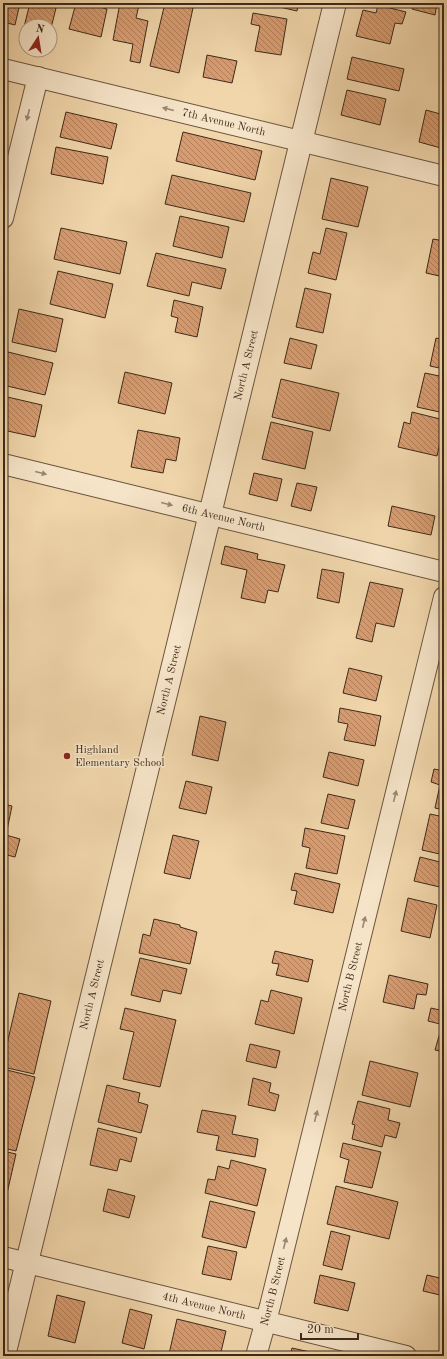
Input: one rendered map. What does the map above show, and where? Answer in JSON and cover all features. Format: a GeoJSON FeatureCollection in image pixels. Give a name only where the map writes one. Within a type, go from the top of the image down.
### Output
{"type":"FeatureCollection","features":[{"type":"Feature","properties":{"kind":"street","name":"North A Street"},"geometry":{"type":"LineString","coordinates":[[4,1356],[335,3]]}},
{"type":"Feature","properties":{"kind":"street","name":"7th Avenue North"},"geometry":{"type":"LineString","coordinates":[[3,69],[444,176]]}},
{"type":"Feature","properties":{"kind":"street"},"geometry":{"type":"LineString","coordinates":[[3,218],[38,77]]}},
{"type":"Feature","properties":{"kind":"street","name":"6th Avenue North"},"geometry":{"type":"LineString","coordinates":[[3,464],[444,572]]}},
{"type":"Feature","properties":{"kind":"street","name":"North B Street"},"geometry":{"type":"LineString","coordinates":[[256,1356],[444,597]]}},
{"type":"Feature","properties":{"kind":"street","name":"4th Avenue North"},"geometry":{"type":"LineString","coordinates":[[3,1257],[406,1356]]}},
{"type":"Feature","properties":{"kind":"building"},"geometry":{"type":"Polygon","coordinates":[[[3,3],[20,3],[15,25],[3,22],[3,3]]]}},
{"type":"Feature","properties":{"kind":"building"},"geometry":{"type":"Polygon","coordinates":[[[30,3],[56,8],[54,18],[26,18],[30,3]]]}},
{"type":"Feature","properties":{"kind":"building"},"geometry":{"type":"Polygon","coordinates":[[[76,3],[84,3],[107,9],[101,37],[69,29],[76,3]]]}},
{"type":"Feature","properties":{"kind":"building"},"geometry":{"type":"Polygon","coordinates":[[[120,3],[139,5],[136,18],[148,21],[140,63],[130,61],[133,44],[113,40],[120,3]]]}},
{"type":"Feature","properties":{"kind":"building"},"geometry":{"type":"Polygon","coordinates":[[[165,3],[193,8],[179,73],[150,66],[165,3]]]}},
{"type":"Feature","properties":{"kind":"building"},"geometry":{"type":"Polygon","coordinates":[[[262,3],[299,3],[297,11],[262,3]]]}},
{"type":"Feature","properties":{"kind":"building"},"geometry":{"type":"Polygon","coordinates":[[[413,3],[437,3],[435,15],[412,9],[413,3]]]}},
{"type":"Feature","properties":{"kind":"building"},"geometry":{"type":"Polygon","coordinates":[[[378,5],[406,12],[402,24],[395,23],[390,44],[356,36],[363,10],[376,13],[378,5]]]}},
{"type":"Feature","properties":{"kind":"building"},"geometry":{"type":"Polygon","coordinates":[[[253,13],[287,19],[281,55],[255,51],[260,26],[251,24],[253,13]]]}},
{"type":"Feature","properties":{"kind":"building"},"geometry":{"type":"Polygon","coordinates":[[[207,55],[237,61],[232,83],[203,77],[207,55]]]}},
{"type":"Feature","properties":{"kind":"building"},"geometry":{"type":"Polygon","coordinates":[[[352,57],[404,69],[399,91],[347,79],[352,57]]]}},
{"type":"Feature","properties":{"kind":"building"},"geometry":{"type":"Polygon","coordinates":[[[347,90],[386,99],[380,125],[341,115],[347,90]]]}},
{"type":"Feature","properties":{"kind":"building"},"geometry":{"type":"Polygon","coordinates":[[[426,110],[444,115],[444,133],[441,148],[419,142],[426,110]]]}},
{"type":"Feature","properties":{"kind":"building"},"geometry":{"type":"Polygon","coordinates":[[[66,112],[117,124],[111,149],[60,137],[66,112]]]}},
{"type":"Feature","properties":{"kind":"building"},"geometry":{"type":"Polygon","coordinates":[[[183,132],[262,151],[255,180],[176,161],[183,132]]]}},
{"type":"Feature","properties":{"kind":"building"},"geometry":{"type":"Polygon","coordinates":[[[56,147],[108,157],[103,184],[51,174],[56,147]]]}},
{"type":"Feature","properties":{"kind":"building"},"geometry":{"type":"Polygon","coordinates":[[[172,175],[251,193],[244,222],[165,204],[172,175]]]}},
{"type":"Feature","properties":{"kind":"building"},"geometry":{"type":"Polygon","coordinates":[[[331,178],[368,187],[358,227],[322,219],[331,178]]]}},
{"type":"Feature","properties":{"kind":"building"},"geometry":{"type":"Polygon","coordinates":[[[180,216],[229,227],[222,258],[173,246],[180,216]]]}},
{"type":"Feature","properties":{"kind":"building"},"geometry":{"type":"Polygon","coordinates":[[[61,228],[127,242],[120,274],[54,259],[61,228]]]}},
{"type":"Feature","properties":{"kind":"building"},"geometry":{"type":"Polygon","coordinates":[[[326,228],[347,233],[336,280],[308,273],[313,252],[320,254],[326,228]]]}},
{"type":"Feature","properties":{"kind":"building"},"geometry":{"type":"Polygon","coordinates":[[[433,239],[444,241],[444,277],[426,273],[433,239]]]}},
{"type":"Feature","properties":{"kind":"building"},"geometry":{"type":"Polygon","coordinates":[[[156,253],[226,269],[221,289],[192,282],[189,296],[147,286],[156,253]]]}},
{"type":"Feature","properties":{"kind":"building"},"geometry":{"type":"Polygon","coordinates":[[[58,271],[113,284],[105,318],[50,304],[58,271]]]}},
{"type":"Feature","properties":{"kind":"building"},"geometry":{"type":"Polygon","coordinates":[[[305,288],[331,294],[323,333],[296,327],[305,288]]]}},
{"type":"Feature","properties":{"kind":"building"},"geometry":{"type":"Polygon","coordinates":[[[174,300],[203,307],[197,337],[175,332],[178,318],[171,316],[174,300]]]}},
{"type":"Feature","properties":{"kind":"building"},"geometry":{"type":"Polygon","coordinates":[[[19,309],[63,319],[56,352],[12,342],[19,309]]]}},
{"type":"Feature","properties":{"kind":"building"},"geometry":{"type":"Polygon","coordinates":[[[290,338],[317,345],[311,369],[284,363],[290,338]]]}},
{"type":"Feature","properties":{"kind":"building"},"geometry":{"type":"Polygon","coordinates":[[[436,338],[444,340],[444,369],[430,366],[436,338]]]}},
{"type":"Feature","properties":{"kind":"building"},"geometry":{"type":"Polygon","coordinates":[[[8,352],[53,363],[45,395],[3,385],[3,375],[8,352]]]}},
{"type":"Feature","properties":{"kind":"building"},"geometry":{"type":"Polygon","coordinates":[[[125,372],[172,383],[165,414],[118,403],[125,372]]]}},
{"type":"Feature","properties":{"kind":"building"},"geometry":{"type":"Polygon","coordinates":[[[425,373],[444,377],[444,413],[417,407],[425,373]]]}},
{"type":"Feature","properties":{"kind":"building"},"geometry":{"type":"Polygon","coordinates":[[[281,379],[339,393],[330,431],[272,417],[281,379]]]}},
{"type":"Feature","properties":{"kind":"building"},"geometry":{"type":"Polygon","coordinates":[[[3,396],[42,405],[35,437],[3,430],[3,396]]]}},
{"type":"Feature","properties":{"kind":"building"},"geometry":{"type":"Polygon","coordinates":[[[412,412],[444,420],[437,456],[398,447],[404,422],[410,424],[412,412]]]}},
{"type":"Feature","properties":{"kind":"building"},"geometry":{"type":"Polygon","coordinates":[[[271,422],[313,432],[305,469],[262,459],[271,422]]]}},
{"type":"Feature","properties":{"kind":"building"},"geometry":{"type":"Polygon","coordinates":[[[138,430],[180,438],[176,461],[166,459],[163,473],[131,467],[138,430]]]}},
{"type":"Feature","properties":{"kind":"building"},"geometry":{"type":"Polygon","coordinates":[[[254,473],[282,479],[277,501],[249,494],[254,473]]]}},
{"type":"Feature","properties":{"kind":"building"},"geometry":{"type":"Polygon","coordinates":[[[297,483],[317,487],[311,511],[291,506],[297,483]]]}},
{"type":"Feature","properties":{"kind":"building"},"geometry":{"type":"Polygon","coordinates":[[[392,506],[435,516],[431,535],[388,526],[392,506]]]}},
{"type":"Feature","properties":{"kind":"building"},"geometry":{"type":"Polygon","coordinates":[[[225,546],[258,554],[257,559],[285,565],[278,592],[268,590],[265,603],[241,598],[247,570],[221,564],[225,546]]]}},
{"type":"Feature","properties":{"kind":"building"},"geometry":{"type":"Polygon","coordinates":[[[322,569],[344,573],[339,603],[317,598],[322,569]]]}},
{"type":"Feature","properties":{"kind":"building"},"geometry":{"type":"Polygon","coordinates":[[[370,582],[403,589],[394,627],[376,623],[372,642],[356,638],[370,582]]]}},
{"type":"Feature","properties":{"kind":"building"},"geometry":{"type":"Polygon","coordinates":[[[349,668],[382,676],[376,701],[343,693],[349,668]]]}},
{"type":"Feature","properties":{"kind":"building"},"geometry":{"type":"Polygon","coordinates":[[[340,708],[381,716],[375,746],[344,740],[348,724],[338,722],[340,708]]]}},
{"type":"Feature","properties":{"kind":"building"},"geometry":{"type":"Polygon","coordinates":[[[200,716],[226,722],[218,761],[192,755],[200,716]]]}},
{"type":"Feature","properties":{"kind":"building"},"geometry":{"type":"Polygon","coordinates":[[[444,730],[444,742],[441,741],[444,730]]]}},
{"type":"Feature","properties":{"kind":"building"},"geometry":{"type":"Polygon","coordinates":[[[329,752],[364,760],[358,786],[323,777],[329,752]]]}},
{"type":"Feature","properties":{"kind":"building"},"geometry":{"type":"Polygon","coordinates":[[[3,767],[7,767],[3,783],[3,767]]]}},
{"type":"Feature","properties":{"kind":"building"},"geometry":{"type":"Polygon","coordinates":[[[434,769],[444,771],[444,810],[435,808],[440,785],[431,782],[434,769]]]}},
{"type":"Feature","properties":{"kind":"building"},"geometry":{"type":"Polygon","coordinates":[[[186,781],[212,787],[206,814],[179,808],[186,781]]]}},
{"type":"Feature","properties":{"kind":"building"},"geometry":{"type":"Polygon","coordinates":[[[328,794],[355,800],[348,829],[321,823],[328,794]]]}},
{"type":"Feature","properties":{"kind":"building"},"geometry":{"type":"Polygon","coordinates":[[[3,804],[12,806],[6,835],[20,839],[15,857],[3,854],[3,804]]]}},
{"type":"Feature","properties":{"kind":"building"},"geometry":{"type":"Polygon","coordinates":[[[430,814],[444,817],[444,855],[422,850],[430,814]]]}},
{"type":"Feature","properties":{"kind":"building"},"geometry":{"type":"Polygon","coordinates":[[[305,828],[345,836],[337,874],[306,868],[310,848],[302,846],[305,828]]]}},
{"type":"Feature","properties":{"kind":"building"},"geometry":{"type":"Polygon","coordinates":[[[173,835],[199,841],[190,879],[164,873],[173,835]]]}},
{"type":"Feature","properties":{"kind":"building"},"geometry":{"type":"Polygon","coordinates":[[[420,857],[444,863],[444,888],[414,881],[420,857]]]}},
{"type":"Feature","properties":{"kind":"building"},"geometry":{"type":"Polygon","coordinates":[[[295,873],[340,884],[333,913],[294,904],[297,891],[291,890],[295,873]]]}},
{"type":"Feature","properties":{"kind":"building"},"geometry":{"type":"Polygon","coordinates":[[[408,898],[437,905],[430,938],[401,931],[408,898]]]}},
{"type":"Feature","properties":{"kind":"building"},"geometry":{"type":"Polygon","coordinates":[[[154,919],[180,925],[180,927],[197,932],[190,964],[139,953],[143,934],[150,936],[154,919]]]}},
{"type":"Feature","properties":{"kind":"building"},"geometry":{"type":"Polygon","coordinates":[[[275,951],[313,960],[308,982],[276,975],[279,964],[272,963],[275,951]]]}},
{"type":"Feature","properties":{"kind":"building"},"geometry":{"type":"Polygon","coordinates":[[[140,958],[187,969],[181,994],[163,990],[160,1002],[131,995],[140,958]]]}},
{"type":"Feature","properties":{"kind":"building"},"geometry":{"type":"Polygon","coordinates":[[[389,975],[428,984],[426,995],[417,994],[414,1009],[383,1002],[389,975]]]}},
{"type":"Feature","properties":{"kind":"building"},"geometry":{"type":"Polygon","coordinates":[[[271,990],[302,998],[294,1034],[255,1024],[261,1000],[268,1002],[271,990]]]}},
{"type":"Feature","properties":{"kind":"building"},"geometry":{"type":"Polygon","coordinates":[[[19,993],[51,1001],[34,1074],[3,1067],[3,1061],[19,993]]]}},
{"type":"Feature","properties":{"kind":"building"},"geometry":{"type":"Polygon","coordinates":[[[125,1008],[176,1020],[160,1087],[123,1079],[134,1032],[120,1029],[125,1008]]]}},
{"type":"Feature","properties":{"kind":"building"},"geometry":{"type":"Polygon","coordinates":[[[431,1008],[444,1011],[444,1025],[428,1021],[431,1008]]]}},
{"type":"Feature","properties":{"kind":"building"},"geometry":{"type":"Polygon","coordinates":[[[441,1029],[444,1030],[444,1052],[435,1050],[441,1029]]]}},
{"type":"Feature","properties":{"kind":"building"},"geometry":{"type":"Polygon","coordinates":[[[250,1044],[280,1051],[276,1068],[246,1061],[250,1044]]]}},
{"type":"Feature","properties":{"kind":"building"},"geometry":{"type":"Polygon","coordinates":[[[370,1061],[418,1073],[410,1107],[362,1095],[370,1061]]]}},
{"type":"Feature","properties":{"kind":"building"},"geometry":{"type":"Polygon","coordinates":[[[3,1069],[35,1077],[16,1151],[3,1148],[3,1069]]]}},
{"type":"Feature","properties":{"kind":"building"},"geometry":{"type":"Polygon","coordinates":[[[253,1078],[271,1083],[269,1092],[279,1095],[275,1111],[248,1105],[253,1078]]]}},
{"type":"Feature","properties":{"kind":"building"},"geometry":{"type":"Polygon","coordinates":[[[107,1085],[140,1093],[138,1102],[148,1105],[141,1133],[98,1122],[107,1085]]]}},
{"type":"Feature","properties":{"kind":"building"},"geometry":{"type":"Polygon","coordinates":[[[358,1101],[390,1109],[388,1120],[400,1123],[396,1138],[385,1135],[382,1147],[352,1139],[355,1125],[352,1124],[358,1101]]]}},
{"type":"Feature","properties":{"kind":"building"},"geometry":{"type":"Polygon","coordinates":[[[202,1110],[236,1116],[232,1134],[258,1139],[255,1157],[216,1150],[219,1136],[197,1132],[202,1110]]]}},
{"type":"Feature","properties":{"kind":"building"},"geometry":{"type":"Polygon","coordinates":[[[98,1128],[137,1138],[131,1162],[120,1159],[117,1171],[90,1165],[98,1128]]]}},
{"type":"Feature","properties":{"kind":"building"},"geometry":{"type":"Polygon","coordinates":[[[343,1143],[381,1152],[372,1188],[344,1182],[349,1160],[340,1157],[343,1143]]]}},
{"type":"Feature","properties":{"kind":"building"},"geometry":{"type":"Polygon","coordinates":[[[3,1151],[16,1154],[3,1211],[3,1151]]]}},
{"type":"Feature","properties":{"kind":"building"},"geometry":{"type":"Polygon","coordinates":[[[231,1160],[266,1169],[257,1206],[205,1193],[208,1179],[215,1180],[218,1166],[229,1169],[231,1160]]]}},
{"type":"Feature","properties":{"kind":"building"},"geometry":{"type":"Polygon","coordinates":[[[336,1186],[398,1202],[389,1239],[327,1224],[336,1186]]]}},
{"type":"Feature","properties":{"kind":"building"},"geometry":{"type":"Polygon","coordinates":[[[108,1189],[135,1196],[129,1218],[103,1211],[108,1189]]]}},
{"type":"Feature","properties":{"kind":"building"},"geometry":{"type":"Polygon","coordinates":[[[210,1201],[255,1212],[246,1248],[202,1237],[210,1201]]]}},
{"type":"Feature","properties":{"kind":"building"},"geometry":{"type":"Polygon","coordinates":[[[331,1231],[350,1236],[342,1270],[323,1265],[331,1231]]]}},
{"type":"Feature","properties":{"kind":"building"},"geometry":{"type":"Polygon","coordinates":[[[208,1246],[237,1252],[231,1280],[202,1274],[208,1246]]]}},
{"type":"Feature","properties":{"kind":"building"},"geometry":{"type":"Polygon","coordinates":[[[320,1275],[355,1283],[348,1311],[314,1303],[320,1275]]]}},
{"type":"Feature","properties":{"kind":"building"},"geometry":{"type":"Polygon","coordinates":[[[427,1275],[444,1279],[444,1296],[423,1291],[427,1275]]]}},
{"type":"Feature","properties":{"kind":"building"},"geometry":{"type":"Polygon","coordinates":[[[57,1295],[85,1302],[75,1343],[48,1336],[57,1295]]]}},
{"type":"Feature","properties":{"kind":"building"},"geometry":{"type":"Polygon","coordinates":[[[130,1309],[152,1315],[144,1349],[122,1343],[130,1309]]]}},
{"type":"Feature","properties":{"kind":"building"},"geometry":{"type":"Polygon","coordinates":[[[177,1319],[226,1331],[220,1356],[177,1356],[169,1354],[177,1319]]]}},
{"type":"Feature","properties":{"kind":"building"},"geometry":{"type":"Polygon","coordinates":[[[292,1348],[328,1356],[290,1356],[292,1348]]]}},
{"type":"Feature","properties":{"kind":"place","name":"Highland Elementary School"},"geometry":{"type":"Point","coordinates":[67,756]}}]}
